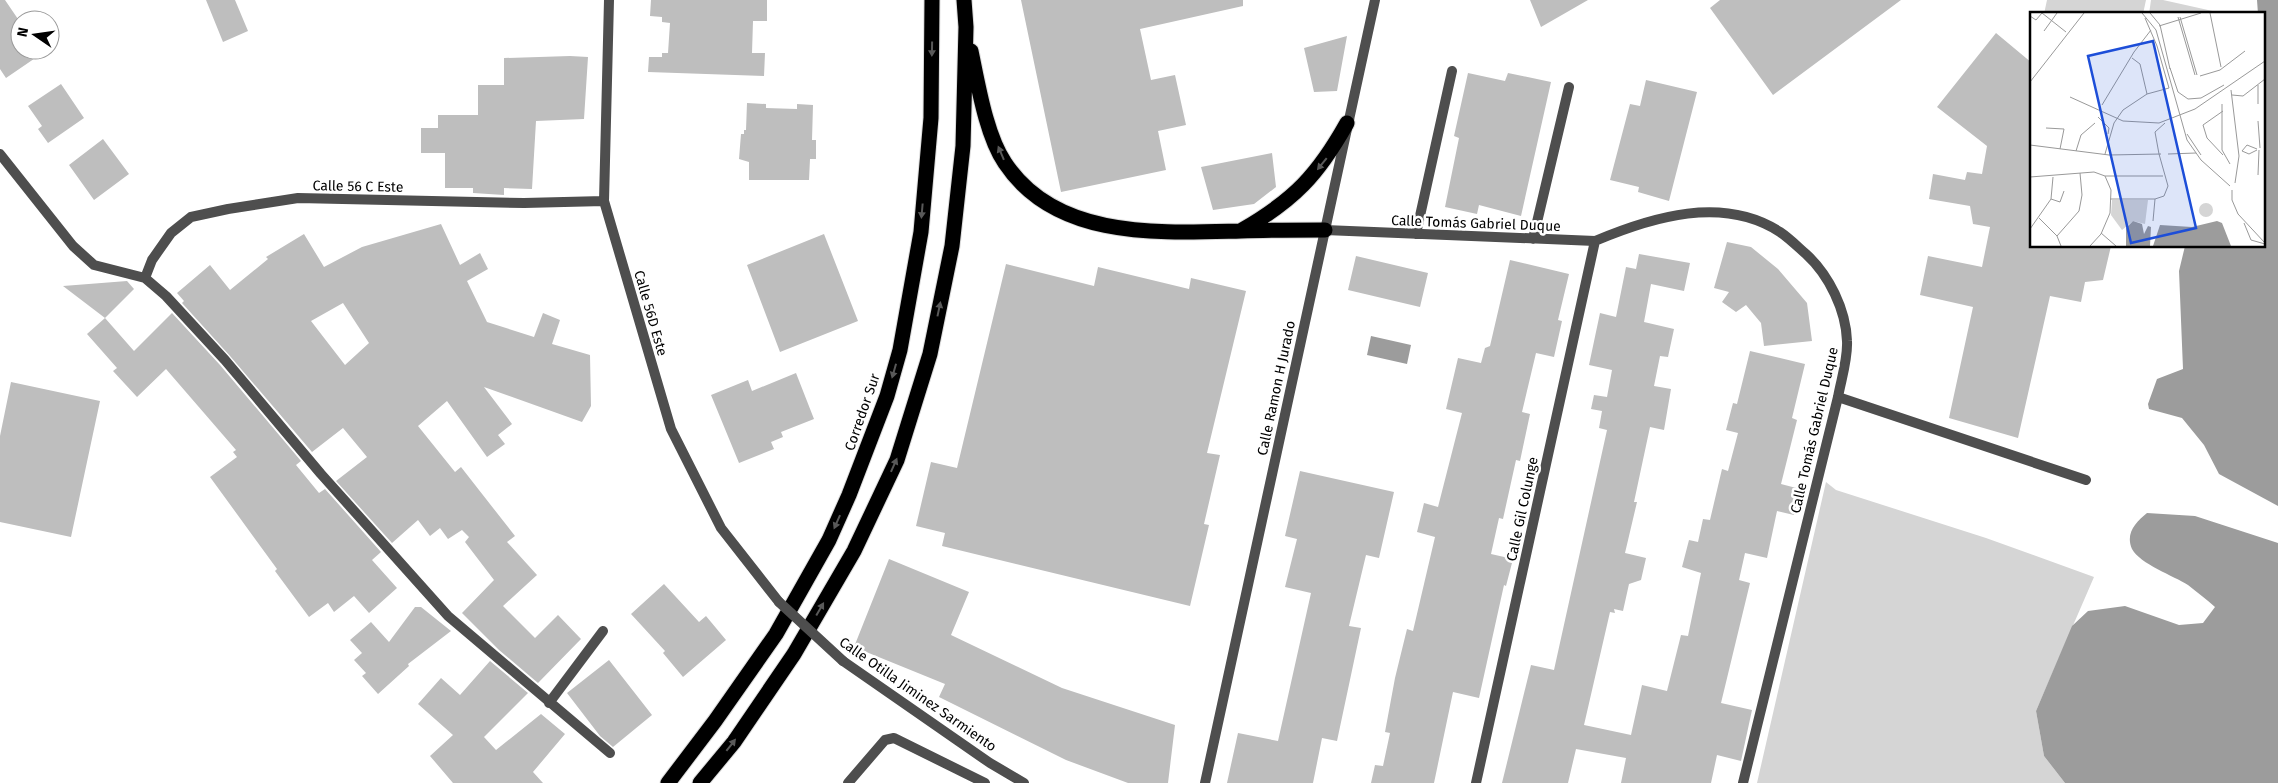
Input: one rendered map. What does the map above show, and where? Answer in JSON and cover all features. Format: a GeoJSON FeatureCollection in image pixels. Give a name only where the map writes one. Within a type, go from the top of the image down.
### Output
{"type":"FeatureCollection","features":[{"type":"Feature","properties":{"kind":"highway","name":"Corredor Sur"},"geometry":{"type":"LineString","coordinates":[[668,783],[715,722],[776,634],[829,540],[849,495],[887,396],[900,350],[920,232],[931,118],[932,0]]}},
{"type":"Feature","properties":{"kind":"highway"},"geometry":{"type":"LineString","coordinates":[[700,783],[734,742],[794,654],[854,551],[897,460],[930,354],[952,246],[963,146],[966,27],[964,0]]}},
{"type":"Feature","properties":{"kind":"highway"},"geometry":{"type":"LineString","coordinates":[[966,27],[985,115],[1005,162],[1030,191],[1061,212],[1105,226],[1190,233],[1325,230]]}},
{"type":"Feature","properties":{"kind":"highway"},"geometry":{"type":"LineString","coordinates":[[1242,231],[1274,211],[1304,186],[1328,156],[1348,123]]}},
{"type":"Feature","properties":{"kind":"street","name":"Calle 56D Este"},"geometry":{"type":"LineString","coordinates":[[609,0],[604,201],[671,429],[721,528],[779,602]]}},
{"type":"Feature","properties":{"kind":"street","name":"Calle Ramon H Jurado"},"geometry":{"type":"LineString","coordinates":[[1205,783],[1375,0]]}},
{"type":"Feature","properties":{"kind":"street"},"geometry":{"type":"LineString","coordinates":[[1416,234],[1452,71]]}},
{"type":"Feature","properties":{"kind":"street"},"geometry":{"type":"LineString","coordinates":[[1533,239],[1569,87]]}},
{"type":"Feature","properties":{"kind":"street"},"geometry":{"type":"LineString","coordinates":[[0,154],[73,246],[94,266],[144,278],[166,296],[225,360],[321,474],[448,616],[610,753]]}},
{"type":"Feature","properties":{"kind":"street","name":"Calle 56 C Este"},"geometry":{"type":"LineString","coordinates":[[144,278],[152,260],[171,233],[191,217],[237,208],[298,198],[524,203],[604,201]]}},
{"type":"Feature","properties":{"kind":"street","name":"Calle Tomás Gabriel Duque"},"geometry":{"type":"LineString","coordinates":[[1325,230],[1595,241],[1631,226],[1672,215],[1715,212],[1747,217],[1780,232],[1815,262],[1827,279],[1838,301],[1848,342],[1838,397],[1743,783]]}},
{"type":"Feature","properties":{"kind":"street","name":"Calle Gil Colunge"},"geometry":{"type":"LineString","coordinates":[[1476,783],[1595,241]]}},
{"type":"Feature","properties":{"kind":"street"},"geometry":{"type":"LineString","coordinates":[[1838,397],[2086,480]]}},
{"type":"Feature","properties":{"kind":"street","name":"Calle Otilla Jiminez Sarmiento"},"geometry":{"type":"LineString","coordinates":[[779,602],[843,661],[990,763],[1024,783]]}},
{"type":"Feature","properties":{"kind":"street"},"geometry":{"type":"LineString","coordinates":[[549,703],[603,631]]}},
{"type":"Feature","properties":{"kind":"street"},"geometry":{"type":"LineString","coordinates":[[848,783],[885,740],[894,738],[985,783]]}},
{"type":"Feature","properties":{"kind":"shaded area"},"geometry":{"type":"Polygon","coordinates":[[[2047,0],[2146,0],[2143,12],[2044,12],[2047,0]]]}},
{"type":"Feature","properties":{"kind":"shaded area"},"geometry":{"type":"Polygon","coordinates":[[[2151,0],[2163,0],[2217,12],[2149,12],[2151,0]]]}},
{"type":"Feature","properties":{"kind":"shaded area"},"geometry":{"type":"Polygon","coordinates":[[[2257,0],[2278,0],[2278,506],[2219,474],[2204,445],[2182,418],[2149,409],[2148,404],[2157,379],[2183,369],[2179,271],[2185,248],[2266,248],[2266,12],[2258,12],[2257,0]]]}},
{"type":"Feature","properties":{"kind":"shaded area"},"geometry":{"type":"Polygon","coordinates":[[[1371,336],[1411,345],[1407,364],[1367,355],[1371,336]]]}},
{"type":"Feature","properties":{"kind":"shaded area"},"geometry":{"type":"Polygon","coordinates":[[[1826,482],[1836,490],[1986,538],[2094,577],[2036,711],[2044,756],[2065,783],[1757,783],[1826,482]]]}},
{"type":"Feature","properties":{"kind":"shaded area"},"geometry":{"type":"Polygon","coordinates":[[[2147,513],[2195,516],[2278,543],[2278,783],[2065,783],[2044,756],[2036,711],[2072,626],[2088,611],[2125,606],[2179,625],[2203,623],[2215,607],[2188,585],[2142,560],[2132,549],[2130,538],[2133,528],[2147,513]]]}},
{"type":"Feature","properties":{"kind":"building"},"geometry":{"type":"Polygon","coordinates":[[[0,0],[5,0],[12,10],[10,10],[10,60],[32,60],[6,78],[0,69],[0,0]]]}},
{"type":"Feature","properties":{"kind":"building"},"geometry":{"type":"Polygon","coordinates":[[[206,0],[235,0],[248,31],[223,42],[206,0]]]}},
{"type":"Feature","properties":{"kind":"building"},"geometry":{"type":"Polygon","coordinates":[[[651,0],[767,0],[767,21],[753,21],[752,53],[765,53],[764,76],[648,72],[649,57],[662,57],[662,53],[668,53],[670,23],[662,22],[662,17],[650,16],[651,0]]]}},
{"type":"Feature","properties":{"kind":"building"},"geometry":{"type":"Polygon","coordinates":[[[1021,0],[1243,0],[1243,6],[1140,29],[1151,80],[1175,75],[1186,125],[1158,131],[1166,170],[1061,192],[1021,0]]]}},
{"type":"Feature","properties":{"kind":"building"},"geometry":{"type":"Polygon","coordinates":[[[1530,0],[1588,0],[1541,27],[1530,0]]]}},
{"type":"Feature","properties":{"kind":"building"},"geometry":{"type":"Polygon","coordinates":[[[1720,0],[1901,0],[1773,95],[1710,8],[1720,0]]]}},
{"type":"Feature","properties":{"kind":"building"},"geometry":{"type":"Polygon","coordinates":[[[1996,33],[2030,61],[2030,248],[2111,248],[2103,280],[2085,282],[2081,302],[2050,296],[2018,438],[1949,418],[1973,307],[1920,295],[1928,256],[1982,267],[1990,227],[1973,224],[1970,206],[1929,199],[1933,174],[1965,180],[1967,172],[1982,174],[1987,146],[1937,107],[1996,33]]]}},
{"type":"Feature","properties":{"kind":"building"},"geometry":{"type":"Polygon","coordinates":[[[1347,36],[1337,91],[1314,92],[1304,48],[1347,36]]]}},
{"type":"Feature","properties":{"kind":"building"},"geometry":{"type":"Polygon","coordinates":[[[588,57],[584,119],[536,121],[532,189],[504,188],[504,195],[473,193],[473,188],[445,188],[445,153],[421,153],[421,128],[438,128],[438,115],[478,115],[478,85],[504,85],[504,58],[588,57]]]}},
{"type":"Feature","properties":{"kind":"building"},"geometry":{"type":"Polygon","coordinates":[[[1468,73],[1505,81],[1508,73],[1551,82],[1521,216],[1479,205],[1477,214],[1445,207],[1459,138],[1454,136],[1468,73]]]}},
{"type":"Feature","properties":{"kind":"building"},"geometry":{"type":"Polygon","coordinates":[[[1646,80],[1697,92],[1669,201],[1638,192],[1639,187],[1610,180],[1630,104],[1640,106],[1646,80]]]}},
{"type":"Feature","properties":{"kind":"building"},"geometry":{"type":"Polygon","coordinates":[[[61,84],[84,118],[48,143],[38,129],[42,126],[28,106],[61,84]]]}},
{"type":"Feature","properties":{"kind":"building"},"geometry":{"type":"Polygon","coordinates":[[[747,103],[766,104],[766,108],[797,109],[797,104],[813,105],[812,140],[816,140],[816,159],[810,159],[809,180],[749,180],[749,162],[739,159],[741,134],[744,134],[744,130],[746,130],[747,103]]]}},
{"type":"Feature","properties":{"kind":"building"},"geometry":{"type":"Polygon","coordinates":[[[103,139],[129,174],[94,200],[69,165],[103,139]]]}},
{"type":"Feature","properties":{"kind":"building"},"geometry":{"type":"Polygon","coordinates":[[[1272,153],[1276,187],[1254,204],[1213,210],[1201,167],[1272,153]]]}},
{"type":"Feature","properties":{"kind":"building"},"geometry":{"type":"Polygon","coordinates":[[[441,224],[460,265],[480,253],[488,269],[467,281],[487,322],[534,337],[543,313],[560,320],[552,344],[590,355],[591,406],[582,422],[484,387],[512,424],[498,435],[505,444],[487,457],[447,401],[418,426],[455,472],[461,467],[515,536],[507,542],[537,575],[503,606],[535,638],[558,615],[581,639],[538,683],[499,650],[462,613],[494,580],[465,542],[469,537],[462,530],[448,539],[440,528],[430,536],[418,520],[392,543],[336,481],[367,457],[343,428],[312,452],[182,303],[184,301],[177,293],[210,265],[230,290],[268,259],[266,257],[304,234],[324,267],[362,247],[441,224]],[[343,303],[311,321],[345,365],[369,343],[343,303]]]}},
{"type":"Feature","properties":{"kind":"building"},"geometry":{"type":"Polygon","coordinates":[[[824,234],[858,321],[780,352],[747,265],[824,234]]]}},
{"type":"Feature","properties":{"kind":"building"},"geometry":{"type":"Polygon","coordinates":[[[1727,242],[1751,247],[1778,269],[1807,303],[1812,341],[1764,346],[1761,323],[1746,305],[1736,312],[1722,302],[1729,292],[1714,288],[1727,242]]]}},
{"type":"Feature","properties":{"kind":"building"},"geometry":{"type":"Polygon","coordinates":[[[1639,254],[1690,263],[1684,291],[1651,284],[1644,322],[1674,329],[1668,357],[1660,356],[1654,386],[1671,389],[1664,430],[1650,427],[1634,502],[1637,502],[1625,553],[1646,558],[1641,580],[1629,584],[1623,611],[1614,609],[1615,613],[1610,612],[1584,725],[1631,735],[1642,685],[1667,691],[1681,635],[1688,636],[1701,573],[1682,567],[1689,540],[1698,542],[1703,519],[1710,520],[1722,469],[1728,471],[1738,433],[1726,430],[1733,403],[1737,404],[1750,351],[1805,364],[1792,418],[1797,420],[1781,484],[1800,489],[1794,515],[1777,511],[1767,558],[1745,553],[1739,580],[1750,583],[1721,703],[1752,710],[1741,761],[1717,755],[1711,783],[1621,783],[1626,758],[1576,749],[1568,783],[1502,783],[1531,665],[1554,670],[1607,430],[1599,428],[1602,411],[1591,409],[1594,395],[1607,397],[1612,370],[1589,365],[1600,313],[1616,317],[1626,267],[1636,269],[1639,254]]]}},
{"type":"Feature","properties":{"kind":"building"},"geometry":{"type":"Polygon","coordinates":[[[1356,256],[1428,273],[1420,307],[1348,290],[1356,256]]]}},
{"type":"Feature","properties":{"kind":"building"},"geometry":{"type":"Polygon","coordinates":[[[1510,260],[1569,274],[1558,320],[1562,321],[1554,357],[1536,353],[1522,412],[1530,414],[1520,461],[1516,460],[1503,519],[1499,518],[1491,554],[1513,559],[1506,586],[1504,585],[1479,698],[1453,692],[1434,783],[1371,783],[1375,765],[1383,766],[1390,733],[1385,732],[1395,678],[1407,629],[1413,631],[1435,537],[1417,532],[1424,503],[1438,507],[1462,413],[1446,409],[1458,358],[1481,363],[1485,348],[1490,346],[1510,260]]]}},
{"type":"Feature","properties":{"kind":"building"},"geometry":{"type":"Polygon","coordinates":[[[1006,264],[1094,286],[1098,267],[1189,289],[1191,278],[1246,291],[1207,453],[1220,455],[1204,524],[1209,525],[1190,606],[942,546],[945,533],[916,526],[931,462],[957,468],[1006,264]]]}},
{"type":"Feature","properties":{"kind":"building"},"geometry":{"type":"Polygon","coordinates":[[[127,281],[134,289],[105,318],[63,286],[127,281]]]}},
{"type":"Feature","properties":{"kind":"building"},"geometry":{"type":"Polygon","coordinates":[[[172,313],[220,365],[301,461],[296,465],[319,493],[325,489],[381,552],[372,560],[397,588],[369,613],[354,596],[334,612],[328,603],[309,617],[275,571],[277,569],[210,477],[237,457],[233,452],[236,450],[166,369],[137,397],[113,371],[117,368],[87,334],[105,318],[134,351],[172,313]]]}},
{"type":"Feature","properties":{"kind":"building"},"geometry":{"type":"Polygon","coordinates":[[[796,373],[814,419],[781,432],[783,437],[771,442],[774,449],[739,463],[711,395],[748,380],[752,391],[796,373]]]}},
{"type":"Feature","properties":{"kind":"building"},"geometry":{"type":"Polygon","coordinates":[[[11,382],[100,401],[71,537],[0,522],[0,436],[11,382]]]}},
{"type":"Feature","properties":{"kind":"building"},"geometry":{"type":"Polygon","coordinates":[[[1300,471],[1394,492],[1379,558],[1366,555],[1349,626],[1361,628],[1337,741],[1322,738],[1313,783],[1227,783],[1238,733],[1278,741],[1311,593],[1285,587],[1297,539],[1285,536],[1300,471]]]}},
{"type":"Feature","properties":{"kind":"building"},"geometry":{"type":"Polygon","coordinates":[[[889,559],[969,592],[951,635],[1062,688],[1175,725],[1168,783],[1128,783],[1066,760],[939,697],[945,684],[854,647],[889,559]]]}},
{"type":"Feature","properties":{"kind":"building"},"geometry":{"type":"Polygon","coordinates":[[[664,584],[699,622],[706,616],[726,640],[683,677],[663,653],[665,651],[631,614],[664,584]]]}},
{"type":"Feature","properties":{"kind":"building"},"geometry":{"type":"Polygon","coordinates":[[[415,607],[421,607],[451,631],[408,664],[409,666],[378,694],[362,676],[366,673],[354,660],[362,653],[350,640],[371,622],[389,642],[415,607]]]}},
{"type":"Feature","properties":{"kind":"building"},"geometry":{"type":"Polygon","coordinates":[[[609,660],[652,715],[613,747],[600,736],[567,693],[609,660]]]}},
{"type":"Feature","properties":{"kind":"building"},"geometry":{"type":"Polygon","coordinates":[[[490,661],[528,693],[484,737],[496,750],[541,714],[565,734],[533,772],[543,783],[453,783],[430,756],[453,735],[418,704],[441,678],[460,695],[490,661]]]}}]}
